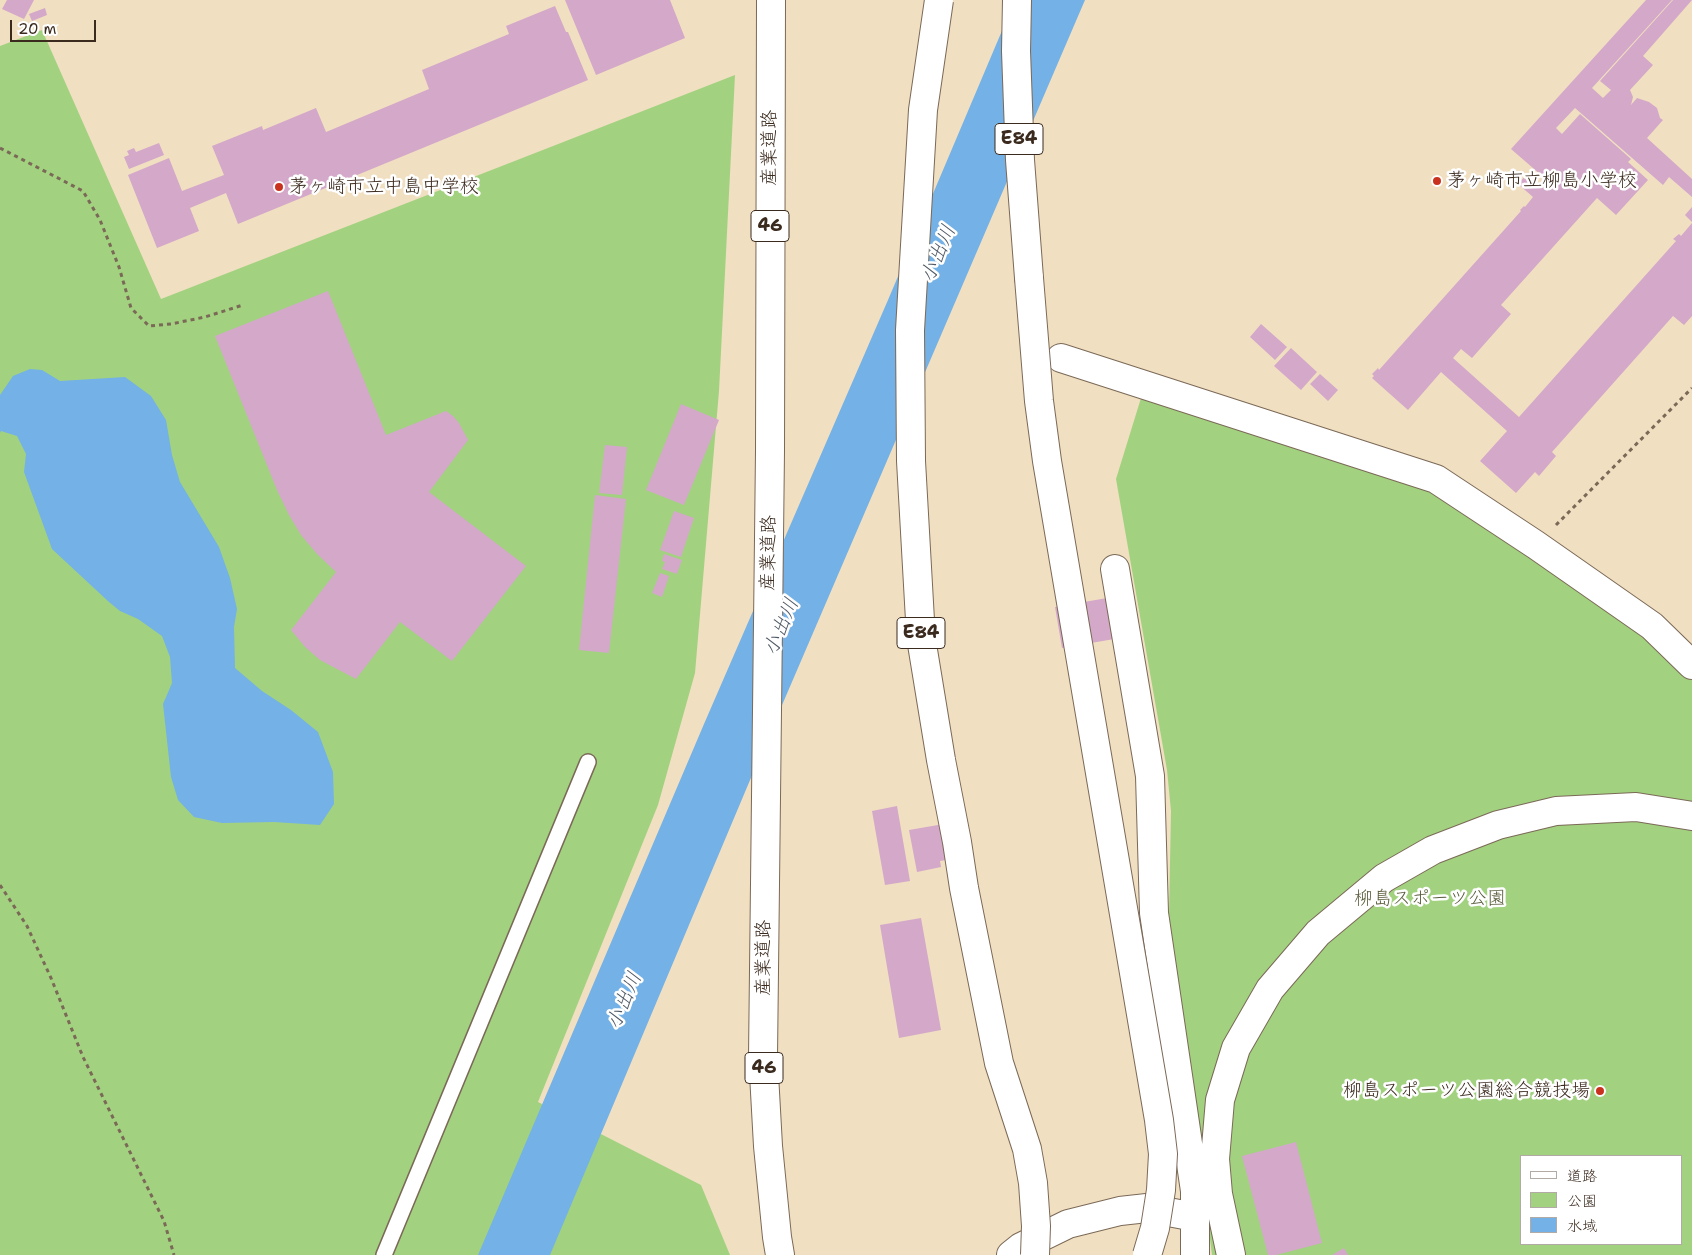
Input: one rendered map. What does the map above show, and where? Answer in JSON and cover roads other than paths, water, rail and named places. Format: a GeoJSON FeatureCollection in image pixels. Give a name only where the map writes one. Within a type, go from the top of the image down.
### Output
{"type":"FeatureCollection","features":[{"type":"Feature","properties":{"kind":"main road","name":"産業道路"},"geometry":{"type":"LineString","coordinates":[[771,0],[770,451],[763,1056],[768,1146],[776,1237],[780,1255]]}},
{"type":"Feature","properties":{"kind":"main road","name":"E84"},"geometry":{"type":"LineString","coordinates":[[939,0],[923,110],[910,330],[911,461],[921,638],[964,888],[999,1063],[1026,1149],[1033,1183],[1036,1226],[1035,1255]]}},
{"type":"Feature","properties":{"kind":"main road","name":"E84"},"geometry":{"type":"LineString","coordinates":[[1017,0],[1016,51],[1020,160],[1039,401],[1092,736],[1159,1120],[1163,1154],[1161,1190],[1155,1228],[1147,1255]]}},
{"type":"Feature","properties":{"kind":"main road"},"geometry":{"type":"LineString","coordinates":[[1061,358],[1436,479],[1536,545],[1652,626],[1692,664]]}},
{"type":"Feature","properties":{"kind":"main road"},"geometry":{"type":"LineString","coordinates":[[1115,569],[1150,776],[1154,913],[1194,1191],[1195,1255]]}},
{"type":"Feature","properties":{"kind":"main road"},"geometry":{"type":"LineString","coordinates":[[1231,1255],[1218,1194],[1215,1159],[1220,1100],[1236,1048],[1270,989],[1318,933],[1384,878],[1433,850],[1498,825],[1556,811],[1606,808],[1636,807],[1692,816]]}},
{"type":"Feature","properties":{"kind":"main road"},"geometry":{"type":"LineString","coordinates":[[1011,1255],[1021,1247],[1068,1224],[1120,1211],[1147,1208],[1195,1217]]}},
{"type":"Feature","properties":{"kind":"lane"},"geometry":{"type":"LineString","coordinates":[[384,1255],[588,762]]}},
{"type":"Feature","properties":{"kind":"water","name":"小出川"},"geometry":{"type":"Polygon","coordinates":[[[1015,0],[1085,0],[761,754],[550,1255],[478,1255],[704,724],[888,300],[1015,0]]]}},
{"type":"Feature","properties":{"kind":"water"},"geometry":{"type":"Polygon","coordinates":[[[30,369],[42,370],[60,381],[125,377],[151,396],[166,420],[172,455],[180,482],[219,547],[230,578],[237,609],[234,627],[235,668],[262,691],[291,710],[318,732],[333,772],[334,804],[320,825],[274,822],[222,823],[194,817],[178,800],[171,777],[163,704],[172,683],[170,657],[162,636],[138,619],[120,611],[52,549],[24,472],[26,454],[17,436],[1,431],[0,433],[0,395],[13,376],[30,369]]]}},
{"type":"Feature","properties":{"kind":"place","name":"茅ヶ崎市立柳島小学校"},"geometry":{"type":"Point","coordinates":[1437,181]}},
{"type":"Feature","properties":{"kind":"place","name":"茅ヶ崎市立中島中学校"},"geometry":{"type":"Point","coordinates":[279,187]}},
{"type":"Feature","properties":{"kind":"place","name":"柳島スポーツ公園総合競技場"},"geometry":{"type":"Point","coordinates":[1600,1091]}},
{"type":"Feature","properties":{"kind":"park label","name":"柳島スポーツ公園"},"geometry":{"type":"Point","coordinates":[1430,899]}}]}
